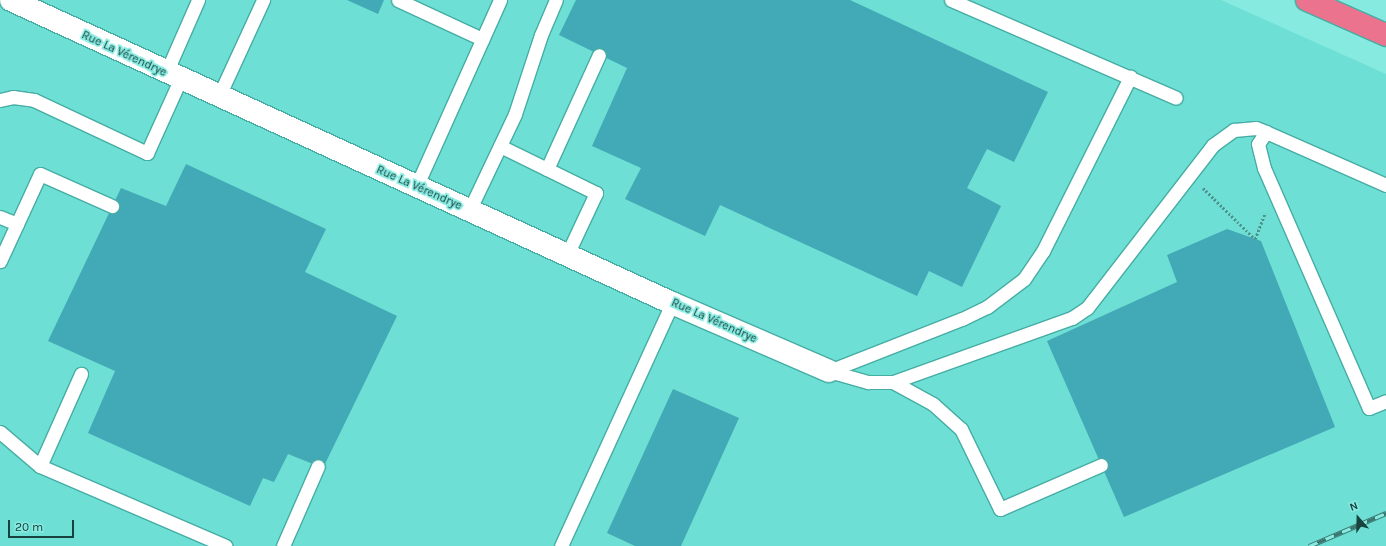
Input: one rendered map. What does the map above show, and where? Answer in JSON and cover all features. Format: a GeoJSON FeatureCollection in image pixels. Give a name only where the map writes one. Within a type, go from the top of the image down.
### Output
{"type":"FeatureCollection","features":[{"type":"Feature","properties":{"kind":"highway"},"geometry":{"type":"LineString","coordinates":[[1307,0],[1386,35]]}},
{"type":"Feature","properties":{"kind":"street","name":"Rue La Vérendrye"},"geometry":{"type":"LineString","coordinates":[[11,0],[218,98],[672,303],[829,371]]}},
{"type":"Feature","properties":{"kind":"lane"},"geometry":{"type":"LineString","coordinates":[[0,100],[12,97],[34,100],[147,153],[198,0]]}},
{"type":"Feature","properties":{"kind":"lane"},"geometry":{"type":"LineString","coordinates":[[218,98],[264,0]]}},
{"type":"Feature","properties":{"kind":"lane"},"geometry":{"type":"LineString","coordinates":[[398,0],[482,39]]}},
{"type":"Feature","properties":{"kind":"lane"},"geometry":{"type":"LineString","coordinates":[[416,187],[500,0]]}},
{"type":"Feature","properties":{"kind":"lane"},"geometry":{"type":"LineString","coordinates":[[469,211],[516,114],[541,34],[556,0]]}},
{"type":"Feature","properties":{"kind":"lane"},"geometry":{"type":"LineString","coordinates":[[951,0],[1176,98]]}},
{"type":"Feature","properties":{"kind":"lane"},"geometry":{"type":"LineString","coordinates":[[547,169],[599,55]]}},
{"type":"Feature","properties":{"kind":"lane"},"geometry":{"type":"LineString","coordinates":[[829,371],[962,319],[999,299],[1024,279],[1043,251],[1130,77]]}},
{"type":"Feature","properties":{"kind":"lane"},"geometry":{"type":"LineString","coordinates":[[829,371],[868,382],[893,382],[1081,314],[1212,145],[1234,130],[1256,128],[1386,185]]}},
{"type":"Feature","properties":{"kind":"lane"},"geometry":{"type":"LineString","coordinates":[[1266,132],[1257,152],[1369,408],[1386,401]]}},
{"type":"Feature","properties":{"kind":"lane"},"geometry":{"type":"LineString","coordinates":[[500,146],[596,193],[567,255]]}},
{"type":"Feature","properties":{"kind":"lane"},"geometry":{"type":"LineString","coordinates":[[0,261],[40,174],[112,206]]}},
{"type":"Feature","properties":{"kind":"lane"},"geometry":{"type":"LineString","coordinates":[[0,217],[17,224]]}},
{"type":"Feature","properties":{"kind":"lane"},"geometry":{"type":"LineString","coordinates":[[561,546],[672,303]]}},
{"type":"Feature","properties":{"kind":"lane"},"geometry":{"type":"LineString","coordinates":[[40,466],[81,374]]}},
{"type":"Feature","properties":{"kind":"lane"},"geometry":{"type":"LineString","coordinates":[[893,382],[933,404],[961,429],[969,440],[1000,509],[1101,465]]}},
{"type":"Feature","properties":{"kind":"lane"},"geometry":{"type":"LineString","coordinates":[[0,432],[40,466],[226,546]]}},
{"type":"Feature","properties":{"kind":"lane"},"geometry":{"type":"LineString","coordinates":[[283,546],[318,466]]}},
{"type":"Feature","properties":{"kind":"path"},"geometry":{"type":"LineString","coordinates":[[1217,200],[1255,239],[1266,211]]}},
{"type":"Feature","properties":{"kind":"shaded area"},"geometry":{"type":"Polygon","coordinates":[[[0,0],[1221,0],[1386,74],[1386,546],[0,546],[0,0]]]}},
{"type":"Feature","properties":{"kind":"building"},"geometry":{"type":"Polygon","coordinates":[[[347,0],[384,0],[378,14],[347,0]]]}},
{"type":"Feature","properties":{"kind":"building"},"geometry":{"type":"Polygon","coordinates":[[[576,0],[850,0],[1048,92],[1014,162],[987,149],[967,188],[1001,206],[962,287],[929,271],[917,296],[720,205],[705,236],[625,199],[641,168],[592,146],[627,68],[559,35],[576,0]]]}},
{"type":"Feature","properties":{"kind":"building"},"geometry":{"type":"Polygon","coordinates":[[[186,164],[326,229],[305,272],[397,316],[323,468],[288,454],[274,482],[263,478],[250,506],[88,433],[115,371],[48,341],[121,188],[166,206],[186,164]]]}},
{"type":"Feature","properties":{"kind":"building"},"geometry":{"type":"Polygon","coordinates":[[[1227,229],[1261,241],[1335,427],[1124,517],[1047,341],[1177,282],[1167,255],[1227,229]]]}},
{"type":"Feature","properties":{"kind":"building"},"geometry":{"type":"Polygon","coordinates":[[[673,389],[739,418],[681,546],[635,546],[607,533],[673,389]]]}},
{"type":"Feature","properties":{"kind":"railway"},"geometry":{"type":"LineString","coordinates":[[1309,546],[1386,513]]}}]}
